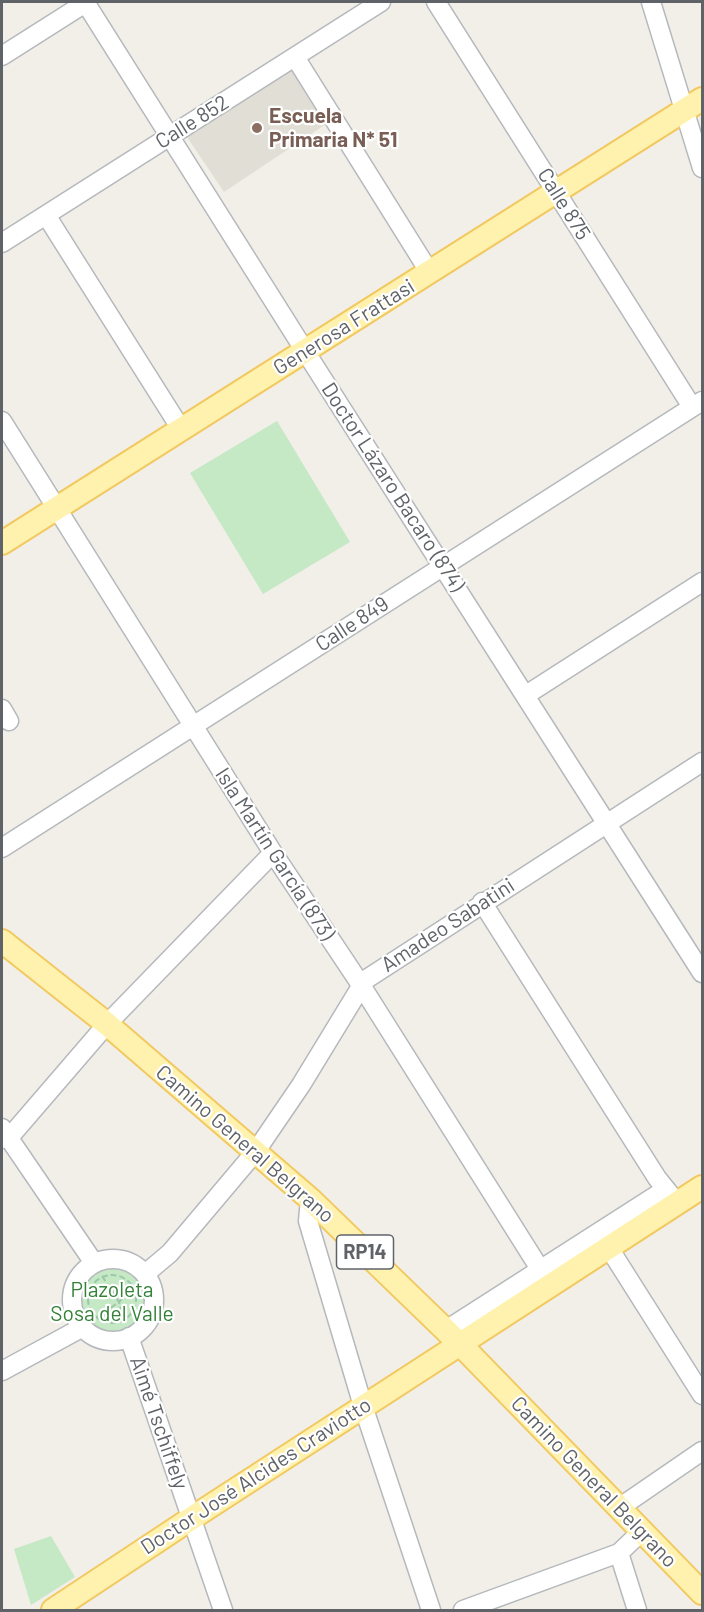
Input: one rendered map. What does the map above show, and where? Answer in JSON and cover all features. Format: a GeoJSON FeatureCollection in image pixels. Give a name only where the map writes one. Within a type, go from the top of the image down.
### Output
{"type":"FeatureCollection","features":[{"type":"Feature","properties":{"kind":"main road","name":"Generosa Frattasi"},"geometry":{"type":"LineString","coordinates":[[2,543],[694,105]]}},
{"type":"Feature","properties":{"kind":"main road","name":"Camino General Belgrano"},"geometry":{"type":"LineString","coordinates":[[2,941],[107,1024],[310,1199],[453,1337],[641,1532],[698,1581]]}},
{"type":"Feature","properties":{"kind":"main road","name":"Doctor José Alcides Craviotto"},"geometry":{"type":"LineString","coordinates":[[53,1611],[363,1406],[453,1337],[545,1278],[609,1248],[672,1196],[702,1187]]}},
{"type":"Feature","properties":{"kind":"street"},"geometry":{"type":"LineString","coordinates":[[2,56],[86,2]]}},
{"type":"Feature","properties":{"kind":"street","name":"Doctor Lázaro Bacaro (874)"},"geometry":{"type":"LineString","coordinates":[[86,2],[305,351],[701,968]]}},
{"type":"Feature","properties":{"kind":"street","name":"Calle 852"},"geometry":{"type":"LineString","coordinates":[[2,243],[381,2]]}},
{"type":"Feature","properties":{"kind":"street","name":"Calle 875"},"geometry":{"type":"LineString","coordinates":[[436,2],[557,192],[697,404]]}},
{"type":"Feature","properties":{"kind":"street"},"geometry":{"type":"LineString","coordinates":[[651,2],[694,105],[702,168]]}},
{"type":"Feature","properties":{"kind":"street"},"geometry":{"type":"LineString","coordinates":[[295,57],[430,273]]}},
{"type":"Feature","properties":{"kind":"street"},"geometry":{"type":"LineString","coordinates":[[46,215],[181,429]]}},
{"type":"Feature","properties":{"kind":"street","name":"Calle 849"},"geometry":{"type":"LineString","coordinates":[[2,848],[697,404]]}},
{"type":"Feature","properties":{"kind":"street","name":"Isla Martín García (873)"},"geometry":{"type":"LineString","coordinates":[[2,421],[273,853],[361,985],[545,1278]]}},
{"type":"Feature","properties":{"kind":"street"},"geometry":{"type":"LineString","coordinates":[[526,695],[702,582]]}},
{"type":"Feature","properties":{"kind":"street","name":"Amadeo Sabatini"},"geometry":{"type":"LineString","coordinates":[[146,1274],[170,1253],[256,1151],[301,1085],[361,985],[372,974],[702,762]]}},
{"type":"Feature","properties":{"kind":"street"},"geometry":{"type":"LineString","coordinates":[[99,1270],[3,1134],[19,1126],[107,1024],[273,853]]}},
{"type":"Feature","properties":{"kind":"street"},"geometry":{"type":"LineString","coordinates":[[482,902],[672,1196],[545,1278]]}},
{"type":"Feature","properties":{"kind":"street"},"geometry":{"type":"LineString","coordinates":[[310,1199],[308,1221],[363,1406],[431,1611]]}},
{"type":"Feature","properties":{"kind":"street"},"geometry":{"type":"LineString","coordinates":[[609,1248],[702,1395]]}},
{"type":"Feature","properties":{"kind":"street"},"geometry":{"type":"LineString","coordinates":[[108,1259],[122,1259],[135,1265],[146,1274],[152,1285],[153,1310],[140,1331],[129,1337],[109,1340],[91,1334],[90,1322],[76,1317],[72,1305],[73,1293],[80,1276],[99,1270],[108,1259]]}},
{"type":"Feature","properties":{"kind":"street"},"geometry":{"type":"LineString","coordinates":[[2,1371],[90,1322]]}},
{"type":"Feature","properties":{"kind":"street","name":"Aimé Tschiffely"},"geometry":{"type":"LineString","coordinates":[[129,1337],[222,1611]]}},
{"type":"Feature","properties":{"kind":"street"},"geometry":{"type":"LineString","coordinates":[[619,1508],[702,1451]]}},
{"type":"Feature","properties":{"kind":"street"},"geometry":{"type":"LineString","coordinates":[[463,1611],[619,1553],[641,1532]]}},
{"type":"Feature","properties":{"kind":"street"},"geometry":{"type":"LineString","coordinates":[[619,1553],[638,1611]]}},
{"type":"Feature","properties":{"kind":"path"},"geometry":{"type":"LineString","coordinates":[[90,1322],[111,1323],[124,1319],[135,1306],[133,1287],[125,1279],[99,1270]]}},
{"type":"Feature","properties":{"kind":"path"},"geometry":{"type":"LineString","coordinates":[[99,1270],[119,1302],[129,1337]]}},
{"type":"Feature","properties":{"kind":"path"},"geometry":{"type":"LineString","coordinates":[[90,1322],[92,1311],[88,1295],[99,1270]]}},
{"type":"Feature","properties":{"kind":"path"},"geometry":{"type":"LineString","coordinates":[[90,1322],[119,1302],[146,1274]]}},
{"type":"Feature","properties":{"kind":"shaded area","name":"Escuela Primaria N* 51"},"geometry":{"type":"Polygon","coordinates":[[[293,64],[329,122],[224,192],[185,134],[293,64]]]}},
{"type":"Feature","properties":{"kind":"green space"},"geometry":{"type":"Polygon","coordinates":[[[277,421],[350,542],[263,594],[190,473],[277,421]]]}},
{"type":"Feature","properties":{"kind":"green space","name":"Plazoleta Sosa del Valle"},"geometry":{"type":"Polygon","coordinates":[[[112,1269],[125,1272],[135,1279],[142,1289],[145,1302],[142,1315],[135,1325],[125,1332],[112,1335],[99,1332],[89,1325],[82,1315],[79,1302],[82,1289],[89,1279],[99,1272],[112,1269]]]}},
{"type":"Feature","properties":{"kind":"green space"},"geometry":{"type":"Polygon","coordinates":[[[51,1536],[75,1577],[31,1605],[14,1549],[51,1536]]]}},
{"type":"Feature","properties":{"kind":"place","name":"Escuela Primaria N* 51"},"geometry":{"type":"Point","coordinates":[257,128]}}]}
